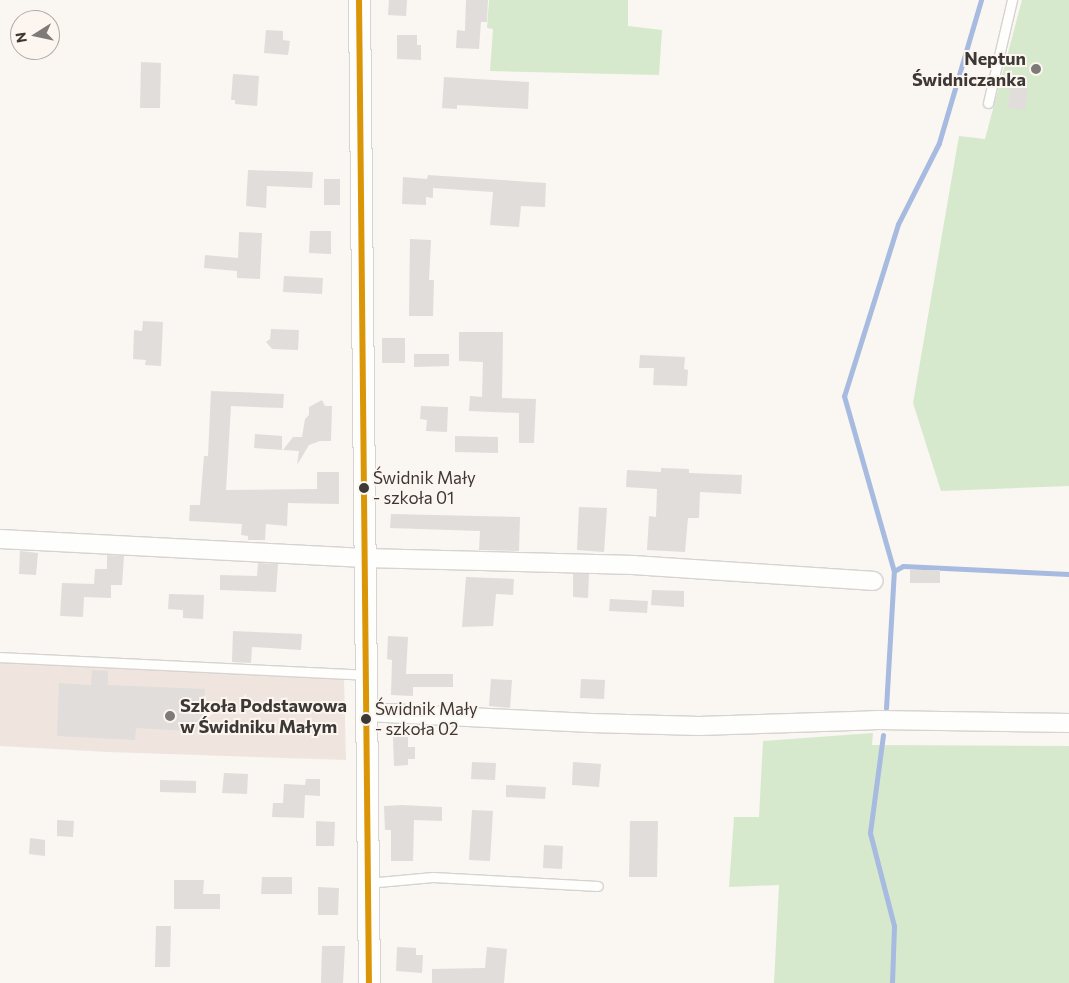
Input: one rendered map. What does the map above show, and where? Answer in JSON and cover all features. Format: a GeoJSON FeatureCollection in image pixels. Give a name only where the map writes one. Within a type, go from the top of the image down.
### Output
{"type":"FeatureCollection","features":[{"type":"Feature","properties":{"kind":"street"},"geometry":{"type":"LineString","coordinates":[[360,0],[369,983]]}},
{"type":"Feature","properties":{"kind":"street"},"geometry":{"type":"LineString","coordinates":[[0,539],[365,558],[634,565],[873,581]]}},
{"type":"Feature","properties":{"kind":"street"},"geometry":{"type":"LineString","coordinates":[[366,712],[591,724],[699,726],[878,720],[1069,723]]}},
{"type":"Feature","properties":{"kind":"lane"},"geometry":{"type":"LineString","coordinates":[[988,103],[1012,0]]}},
{"type":"Feature","properties":{"kind":"lane"},"geometry":{"type":"LineString","coordinates":[[0,657],[366,676]]}},
{"type":"Feature","properties":{"kind":"lane"},"geometry":{"type":"LineString","coordinates":[[367,883],[433,877],[598,886]]}},
{"type":"Feature","properties":{"kind":"shaded area"},"geometry":{"type":"Polygon","coordinates":[[[0,661],[344,679],[346,760],[108,752],[0,746],[0,661]]]}},
{"type":"Feature","properties":{"kind":"green space"},"geometry":{"type":"Polygon","coordinates":[[[489,0],[628,0],[628,26],[662,30],[659,75],[490,71],[493,29],[487,28],[489,0]]]}},
{"type":"Feature","properties":{"kind":"green space"},"geometry":{"type":"Polygon","coordinates":[[[1022,0],[1069,0],[1069,486],[941,491],[913,403],[959,136],[985,139],[1022,0]]]}},
{"type":"Feature","properties":{"kind":"green space"},"geometry":{"type":"Polygon","coordinates":[[[873,733],[872,745],[1069,746],[1069,983],[774,983],[779,885],[729,887],[734,817],[759,817],[763,741],[873,733]]]}},
{"type":"Feature","properties":{"kind":"building"},"geometry":{"type":"Polygon","coordinates":[[[389,0],[407,0],[406,16],[388,15],[389,0]]]}},
{"type":"Feature","properties":{"kind":"building"},"geometry":{"type":"Polygon","coordinates":[[[466,0],[488,0],[487,22],[481,22],[479,49],[456,48],[457,30],[465,31],[466,0]]]}},
{"type":"Feature","properties":{"kind":"building"},"geometry":{"type":"Polygon","coordinates":[[[266,30],[283,31],[283,40],[290,41],[288,55],[264,53],[266,30]]]}},
{"type":"Feature","properties":{"kind":"building"},"geometry":{"type":"Polygon","coordinates":[[[397,35],[417,35],[417,45],[421,45],[421,60],[397,59],[397,35]]]}},
{"type":"Feature","properties":{"kind":"building"},"geometry":{"type":"Polygon","coordinates":[[[141,62],[161,63],[160,108],[140,108],[141,62]]]}},
{"type":"Feature","properties":{"kind":"building"},"geometry":{"type":"Polygon","coordinates":[[[233,74],[259,76],[257,106],[235,104],[235,100],[231,100],[233,74]]]}},
{"type":"Feature","properties":{"kind":"building"},"geometry":{"type":"Polygon","coordinates":[[[444,77],[529,82],[528,109],[457,105],[457,109],[442,108],[444,77]]]}},
{"type":"Feature","properties":{"kind":"building"},"geometry":{"type":"Polygon","coordinates":[[[1011,80],[1028,82],[1025,110],[1008,108],[1011,80]]]}},
{"type":"Feature","properties":{"kind":"building"},"geometry":{"type":"Polygon","coordinates":[[[248,170],[313,172],[312,188],[267,186],[266,208],[246,206],[248,170]]]}},
{"type":"Feature","properties":{"kind":"building"},"geometry":{"type":"Polygon","coordinates":[[[428,175],[546,183],[545,207],[521,206],[519,227],[490,225],[493,192],[433,188],[433,198],[426,197],[426,205],[402,204],[403,177],[427,179],[428,175]]]}},
{"type":"Feature","properties":{"kind":"building"},"geometry":{"type":"Polygon","coordinates":[[[324,179],[340,179],[340,205],[324,205],[324,179]]]}},
{"type":"Feature","properties":{"kind":"building"},"geometry":{"type":"Polygon","coordinates":[[[310,231],[331,231],[331,254],[309,253],[310,231]]]}},
{"type":"Feature","properties":{"kind":"building"},"geometry":{"type":"Polygon","coordinates":[[[239,232],[262,233],[260,279],[237,278],[237,271],[204,268],[205,255],[238,258],[239,232]]]}},
{"type":"Feature","properties":{"kind":"building"},"geometry":{"type":"Polygon","coordinates":[[[410,239],[431,240],[429,280],[434,280],[433,316],[409,316],[410,239]]]}},
{"type":"Feature","properties":{"kind":"building"},"geometry":{"type":"Polygon","coordinates":[[[284,276],[323,278],[322,294],[283,292],[284,276]]]}},
{"type":"Feature","properties":{"kind":"building"},"geometry":{"type":"Polygon","coordinates":[[[143,321],[163,322],[161,366],[145,365],[146,360],[133,359],[134,330],[142,331],[143,321]]]}},
{"type":"Feature","properties":{"kind":"building"},"geometry":{"type":"Polygon","coordinates":[[[271,329],[299,330],[298,350],[272,349],[266,342],[270,339],[271,329]]]}},
{"type":"Feature","properties":{"kind":"building"},"geometry":{"type":"Polygon","coordinates":[[[459,332],[503,332],[502,398],[536,399],[534,443],[519,443],[519,413],[469,411],[470,396],[482,397],[483,362],[459,361],[459,332]]]}},
{"type":"Feature","properties":{"kind":"building"},"geometry":{"type":"Polygon","coordinates":[[[382,338],[405,338],[405,363],[382,363],[382,338]]]}},
{"type":"Feature","properties":{"kind":"building"},"geometry":{"type":"Polygon","coordinates":[[[414,354],[449,354],[449,366],[414,367],[414,354]]]}},
{"type":"Feature","properties":{"kind":"building"},"geometry":{"type":"Polygon","coordinates":[[[640,355],[685,357],[684,369],[688,370],[687,386],[653,385],[654,368],[639,368],[640,355]]]}},
{"type":"Feature","properties":{"kind":"building"},"geometry":{"type":"Polygon","coordinates":[[[211,391],[284,394],[283,408],[231,406],[226,490],[317,489],[317,472],[339,472],[339,504],[288,503],[287,526],[266,524],[265,540],[248,540],[248,536],[241,535],[242,524],[189,521],[190,505],[200,505],[204,456],[208,456],[211,391]]]}},
{"type":"Feature","properties":{"kind":"building"},"geometry":{"type":"Polygon","coordinates":[[[322,400],[325,406],[332,406],[331,441],[320,441],[309,445],[297,465],[299,451],[283,450],[293,437],[302,437],[305,419],[309,415],[309,407],[322,400]]]}},
{"type":"Feature","properties":{"kind":"building"},"geometry":{"type":"Polygon","coordinates":[[[421,406],[448,407],[447,432],[426,431],[427,420],[420,419],[421,406]]]}},
{"type":"Feature","properties":{"kind":"building"},"geometry":{"type":"Polygon","coordinates":[[[255,434],[282,436],[282,450],[254,448],[255,434]]]}},
{"type":"Feature","properties":{"kind":"building"},"geometry":{"type":"Polygon","coordinates":[[[455,436],[498,437],[498,453],[455,452],[455,436]]]}},
{"type":"Feature","properties":{"kind":"building"},"geometry":{"type":"Polygon","coordinates":[[[661,468],[689,469],[689,473],[742,475],[741,494],[700,492],[699,518],[688,518],[685,552],[647,550],[649,516],[656,517],[657,489],[626,487],[627,470],[661,472],[661,468]]]}},
{"type":"Feature","properties":{"kind":"building"},"geometry":{"type":"Polygon","coordinates":[[[579,507],[607,508],[604,552],[577,550],[579,507]]]}},
{"type":"Feature","properties":{"kind":"building"},"geometry":{"type":"Polygon","coordinates":[[[391,514],[520,517],[519,551],[479,550],[480,531],[390,528],[391,514]]]}},
{"type":"Feature","properties":{"kind":"building"},"geometry":{"type":"Polygon","coordinates":[[[20,551],[38,553],[36,575],[19,574],[20,551]]]}},
{"type":"Feature","properties":{"kind":"building"},"geometry":{"type":"Polygon","coordinates":[[[107,555],[124,556],[122,585],[111,585],[111,598],[84,597],[83,617],[60,616],[62,583],[94,584],[95,569],[107,569],[107,555]]]}},
{"type":"Feature","properties":{"kind":"building"},"geometry":{"type":"Polygon","coordinates":[[[258,563],[278,564],[276,592],[220,590],[220,575],[257,576],[258,563]]]}},
{"type":"Feature","properties":{"kind":"building"},"geometry":{"type":"Polygon","coordinates":[[[910,570],[940,570],[940,583],[910,583],[910,570]]]}},
{"type":"Feature","properties":{"kind":"building"},"geometry":{"type":"Polygon","coordinates":[[[573,574],[589,574],[588,598],[573,597],[573,574]]]}},
{"type":"Feature","properties":{"kind":"building"},"geometry":{"type":"Polygon","coordinates":[[[466,577],[514,579],[513,595],[496,594],[493,626],[462,627],[466,577]]]}},
{"type":"Feature","properties":{"kind":"building"},"geometry":{"type":"Polygon","coordinates":[[[652,590],[684,591],[684,607],[651,605],[652,590]]]}},
{"type":"Feature","properties":{"kind":"building"},"geometry":{"type":"Polygon","coordinates":[[[169,594],[204,595],[203,619],[183,618],[183,610],[168,609],[169,594]]]}},
{"type":"Feature","properties":{"kind":"building"},"geometry":{"type":"Polygon","coordinates":[[[610,599],[648,601],[647,613],[609,611],[610,599]]]}},
{"type":"Feature","properties":{"kind":"building"},"geometry":{"type":"Polygon","coordinates":[[[233,631],[302,634],[301,650],[252,647],[251,663],[232,662],[233,631]]]}},
{"type":"Feature","properties":{"kind":"building"},"geometry":{"type":"Polygon","coordinates":[[[388,636],[408,637],[406,674],[453,674],[453,687],[413,687],[413,696],[391,695],[392,660],[387,659],[388,636]]]}},
{"type":"Feature","properties":{"kind":"building"},"geometry":{"type":"Polygon","coordinates":[[[92,670],[108,671],[108,685],[205,689],[203,732],[136,728],[135,740],[57,736],[59,683],[91,685],[92,670]]]}},
{"type":"Feature","properties":{"kind":"building"},"geometry":{"type":"Polygon","coordinates":[[[491,679],[512,680],[510,708],[489,706],[491,679]]]}},
{"type":"Feature","properties":{"kind":"building"},"geometry":{"type":"Polygon","coordinates":[[[581,679],[605,680],[604,699],[580,698],[581,679]]]}},
{"type":"Feature","properties":{"kind":"building"},"geometry":{"type":"Polygon","coordinates":[[[393,737],[408,737],[408,747],[415,747],[415,759],[408,759],[408,765],[394,766],[393,737]]]}},
{"type":"Feature","properties":{"kind":"building"},"geometry":{"type":"Polygon","coordinates":[[[472,762],[496,763],[495,780],[471,779],[472,762]]]}},
{"type":"Feature","properties":{"kind":"building"},"geometry":{"type":"Polygon","coordinates":[[[573,762],[601,764],[599,787],[572,785],[573,762]]]}},
{"type":"Feature","properties":{"kind":"building"},"geometry":{"type":"Polygon","coordinates":[[[224,773],[248,774],[247,794],[222,793],[224,773]]]}},
{"type":"Feature","properties":{"kind":"building"},"geometry":{"type":"Polygon","coordinates":[[[306,779],[320,779],[320,796],[305,795],[304,818],[272,817],[273,803],[283,803],[284,784],[305,785],[306,779]]]}},
{"type":"Feature","properties":{"kind":"building"},"geometry":{"type":"Polygon","coordinates":[[[160,780],[196,781],[196,793],[160,792],[160,780]]]}},
{"type":"Feature","properties":{"kind":"building"},"geometry":{"type":"Polygon","coordinates":[[[506,785],[546,787],[545,799],[506,797],[506,785]]]}},
{"type":"Feature","properties":{"kind":"building"},"geometry":{"type":"Polygon","coordinates":[[[384,806],[442,807],[442,821],[414,820],[413,861],[391,861],[391,830],[385,830],[384,806]]]}},
{"type":"Feature","properties":{"kind":"building"},"geometry":{"type":"Polygon","coordinates":[[[472,810],[493,811],[490,861],[469,860],[472,810]]]}},
{"type":"Feature","properties":{"kind":"building"},"geometry":{"type":"Polygon","coordinates":[[[57,820],[74,821],[73,837],[57,836],[57,820]]]}},
{"type":"Feature","properties":{"kind":"building"},"geometry":{"type":"Polygon","coordinates":[[[316,821],[335,822],[334,846],[316,846],[316,821]]]}},
{"type":"Feature","properties":{"kind":"building"},"geometry":{"type":"Polygon","coordinates":[[[630,821],[658,821],[657,877],[629,877],[630,821]]]}},
{"type":"Feature","properties":{"kind":"building"},"geometry":{"type":"Polygon","coordinates":[[[30,838],[45,840],[45,856],[29,854],[30,838]]]}},
{"type":"Feature","properties":{"kind":"building"},"geometry":{"type":"Polygon","coordinates":[[[544,845],[563,846],[562,869],[543,868],[544,845]]]}},
{"type":"Feature","properties":{"kind":"building"},"geometry":{"type":"Polygon","coordinates":[[[262,877],[292,877],[292,894],[261,894],[262,877]]]}},
{"type":"Feature","properties":{"kind":"building"},"geometry":{"type":"Polygon","coordinates":[[[174,880],[204,880],[203,894],[220,894],[220,909],[174,909],[174,880]]]}},
{"type":"Feature","properties":{"kind":"building"},"geometry":{"type":"Polygon","coordinates":[[[318,887],[339,888],[338,915],[318,915],[318,887]]]}},
{"type":"Feature","properties":{"kind":"building"},"geometry":{"type":"Polygon","coordinates":[[[156,926],[171,926],[170,967],[155,967],[156,926]]]}},
{"type":"Feature","properties":{"kind":"building"},"geometry":{"type":"Polygon","coordinates":[[[322,946],[345,946],[343,983],[321,983],[322,946]]]}},
{"type":"Feature","properties":{"kind":"building"},"geometry":{"type":"Polygon","coordinates":[[[397,947],[416,948],[416,955],[423,955],[422,973],[396,971],[397,947]]]}},
{"type":"Feature","properties":{"kind":"building"},"geometry":{"type":"Polygon","coordinates":[[[487,947],[507,949],[504,983],[432,983],[432,969],[485,968],[487,947]]]}},
{"type":"Feature","properties":{"kind":"waterway"},"geometry":{"type":"LineString","coordinates":[[981,0],[939,143],[898,224],[844,396],[894,571],[903,566],[1069,574]]}},
{"type":"Feature","properties":{"kind":"waterway"},"geometry":{"type":"LineString","coordinates":[[886,708],[894,571]]}},
{"type":"Feature","properties":{"kind":"waterway"},"geometry":{"type":"LineString","coordinates":[[883,735],[870,833],[894,926],[892,983]]}},
{"type":"Feature","properties":{"kind":"transit line"},"geometry":{"type":"LineString","coordinates":[[359,0],[369,983]]}},
{"type":"Feature","properties":{"kind":"place","name":"Neptun Świdniczanka"},"geometry":{"type":"Point","coordinates":[1036,69]}},
{"type":"Feature","properties":{"kind":"place","name":"Świdnik Mały - szkoła 01"},"geometry":{"type":"Point","coordinates":[364,488]}},
{"type":"Feature","properties":{"kind":"place","name":"Szkoła Podstawowa w Świdniku Małym"},"geometry":{"type":"Point","coordinates":[170,716]}},
{"type":"Feature","properties":{"kind":"place","name":"Świdnik Mały - szkoła 02"},"geometry":{"type":"Point","coordinates":[366,719]}}]}
